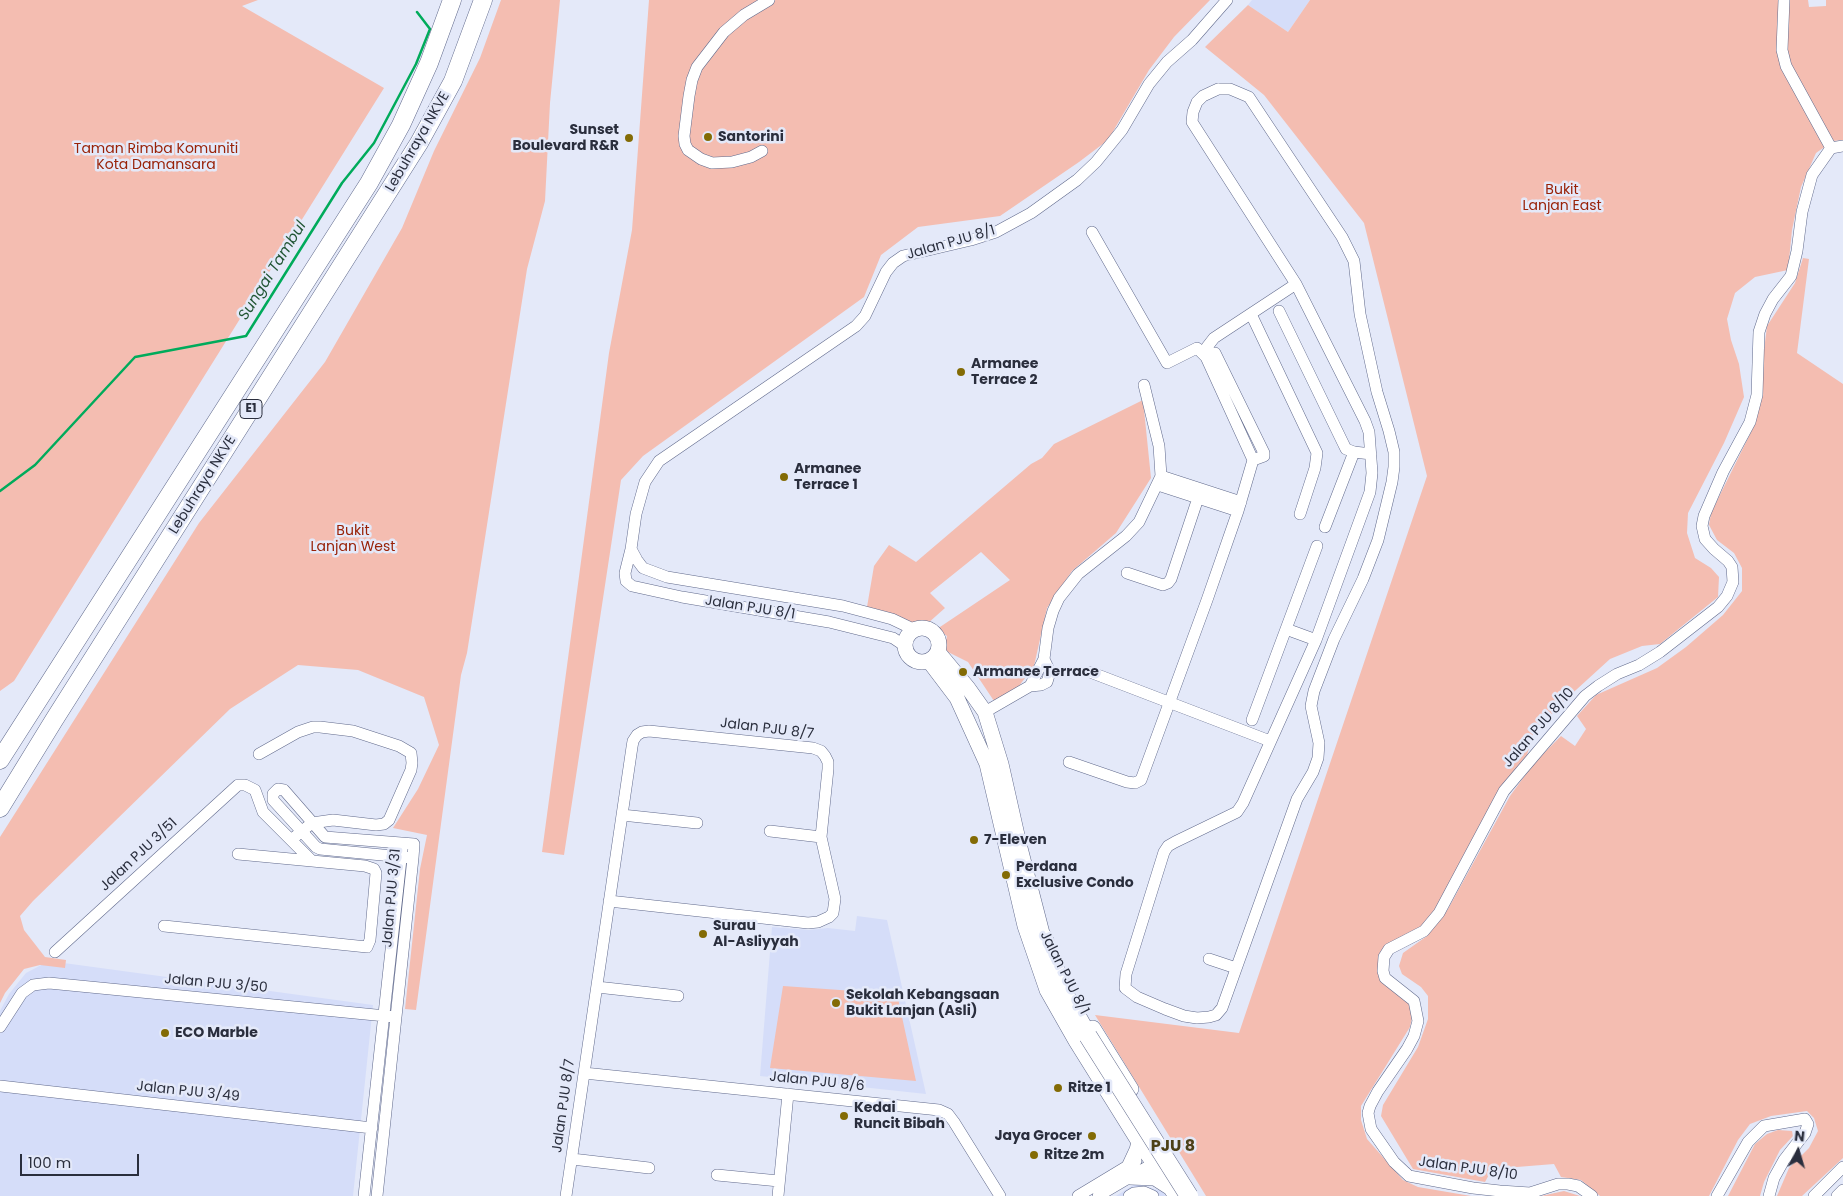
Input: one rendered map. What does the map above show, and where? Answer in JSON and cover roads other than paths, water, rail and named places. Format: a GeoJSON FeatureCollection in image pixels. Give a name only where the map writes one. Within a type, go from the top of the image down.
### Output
{"type":"FeatureCollection","features":[{"type":"Feature","properties":{"kind":"highway","name":"Lebuhraya NKVE"},"geometry":{"type":"LineString","coordinates":[[0,760],[369,183],[401,125],[429,63],[452,0]]}},
{"type":"Feature","properties":{"kind":"highway","name":"Lebuhraya NKVE"},"geometry":{"type":"LineString","coordinates":[[0,808],[419,143],[453,81],[482,0]]}},
{"type":"Feature","properties":{"kind":"highway"},"geometry":{"type":"LineString","coordinates":[[1043,937],[1065,995],[1088,1036],[1189,1196]]}},
{"type":"Feature","properties":{"kind":"main road"},"geometry":{"type":"LineString","coordinates":[[924,627],[934,632],[939,641],[934,657],[916,661],[906,653],[905,646],[906,637],[913,630],[924,627]]}},
{"type":"Feature","properties":{"kind":"main road","name":"Jalan PJU 8/1"},"geometry":{"type":"LineString","coordinates":[[934,657],[968,688],[986,712],[1001,764],[1025,926],[1047,990],[1076,1041],[1174,1193]]}},
{"type":"Feature","properties":{"kind":"main road","name":"Jalan PJU 8/1"},"geometry":{"type":"LineString","coordinates":[[934,657],[957,698],[987,764],[1043,937],[1081,1009],[1199,1196]]}},
{"type":"Feature","properties":{"kind":"main road"},"geometry":{"type":"LineString","coordinates":[[1147,1153],[1137,1150],[1130,1171],[1155,1178],[1174,1193]]}},
{"type":"Feature","properties":{"kind":"street"},"geometry":{"type":"LineString","coordinates":[[762,151],[751,157],[732,162],[712,163],[694,156],[685,144],[685,119],[692,80],[704,56],[724,32],[744,14],[769,0]]}},
{"type":"Feature","properties":{"kind":"street","name":"Jalan PJU 8/1"},"geometry":{"type":"LineString","coordinates":[[905,646],[892,638],[829,622],[665,594],[632,586],[625,578],[626,564],[631,549],[640,497],[646,482],[659,462],[717,420],[856,326],[865,316],[886,272],[893,263],[903,256],[996,232],[1031,213],[1077,180],[1096,162],[1122,130],[1149,84],[1167,62],[1192,40],[1227,0]]}},
{"type":"Feature","properties":{"kind":"street"},"geometry":{"type":"LineString","coordinates":[[1784,0],[1782,50],[1786,66],[1831,148],[1843,146]]}},
{"type":"Feature","properties":{"kind":"street"},"geometry":{"type":"LineString","coordinates":[[1218,89],[1230,89],[1249,97],[1342,237],[1354,261],[1360,314],[1376,392],[1392,445],[1394,467],[1378,540],[1314,692],[1311,706],[1319,744],[1318,758],[1313,772],[1297,799],[1222,1008],[1216,1015],[1209,1017],[1184,1016],[1137,997],[1126,988],[1126,974],[1164,852],[1168,846],[1175,842],[1237,812],[1243,803],[1316,640],[1370,492],[1371,454],[1365,421],[1296,284],[1192,122],[1192,112],[1197,102],[1209,92],[1218,89]]}},
{"type":"Feature","properties":{"kind":"street","name":"Jalan PJU 8/10"},"geometry":{"type":"LineString","coordinates":[[1592,1196],[1578,1186],[1568,1184],[1558,1184],[1530,1192],[1473,1188],[1409,1176],[1394,1162],[1374,1133],[1369,1123],[1368,1113],[1378,1091],[1414,1036],[1418,1021],[1414,1001],[1386,978],[1383,971],[1384,957],[1389,949],[1424,931],[1439,913],[1504,791],[1585,696],[1611,678],[1639,665],[1660,652],[1718,607],[1727,596],[1732,582],[1732,568],[1728,561],[1705,539],[1702,526],[1704,516],[1723,472],[1750,422],[1756,395],[1759,332],[1765,314],[1773,299],[1791,276],[1797,251],[1802,212],[1812,175],[1831,148]]}},
{"type":"Feature","properties":{"kind":"street"},"geometry":{"type":"LineString","coordinates":[[1092,232],[1168,363],[1197,348],[1211,355]]}},
{"type":"Feature","properties":{"kind":"street"},"geometry":{"type":"LineString","coordinates":[[1069,762],[1126,782],[1135,783],[1141,780],[1239,506],[1253,460],[1264,456],[1211,355],[1206,352],[1210,343],[1296,284]]}},
{"type":"Feature","properties":{"kind":"street"},"geometry":{"type":"LineString","coordinates":[[1279,311],[1346,449],[1371,454]]}},
{"type":"Feature","properties":{"kind":"street"},"geometry":{"type":"LineString","coordinates":[[1251,314],[1316,453],[1315,468],[1300,514]]}},
{"type":"Feature","properties":{"kind":"street"},"geometry":{"type":"LineString","coordinates":[[986,712],[1030,686],[1041,685],[1047,682],[1049,667],[1044,659],[1048,628],[1059,598],[1078,574],[1126,536],[1139,522],[1159,480],[1159,446],[1144,385]]}},
{"type":"Feature","properties":{"kind":"street"},"geometry":{"type":"LineString","coordinates":[[1326,527],[1354,452]]}},
{"type":"Feature","properties":{"kind":"street"},"geometry":{"type":"LineString","coordinates":[[1159,480],[1239,506]]}},
{"type":"Feature","properties":{"kind":"street"},"geometry":{"type":"LineString","coordinates":[[1159,480],[1198,498],[1239,506]]}},
{"type":"Feature","properties":{"kind":"street"},"geometry":{"type":"LineString","coordinates":[[1127,573],[1163,586],[1168,583],[1198,498]]}},
{"type":"Feature","properties":{"kind":"street"},"geometry":{"type":"LineString","coordinates":[[1252,720],[1317,546]]}},
{"type":"Feature","properties":{"kind":"street","name":"Jalan PJU 8/1"},"geometry":{"type":"LineString","coordinates":[[631,549],[643,568],[667,577],[843,606],[892,619],[913,630]]}},
{"type":"Feature","properties":{"kind":"street"},"geometry":{"type":"LineString","coordinates":[[665,594],[667,577]]}},
{"type":"Feature","properties":{"kind":"street"},"geometry":{"type":"LineString","coordinates":[[1286,629],[1316,640]]}},
{"type":"Feature","properties":{"kind":"street"},"geometry":{"type":"LineString","coordinates":[[1090,672],[1270,741]]}},
{"type":"Feature","properties":{"kind":"street"},"geometry":{"type":"LineString","coordinates":[[259,754],[298,732],[313,727],[354,731],[406,748],[411,753],[411,770],[389,820],[384,824],[376,825],[333,820],[312,823],[291,840],[312,861]]}},
{"type":"Feature","properties":{"kind":"street","name":"Jalan PJU 8/7"},"geometry":{"type":"LineString","coordinates":[[566,1196],[572,1159],[609,901],[633,740],[642,732],[813,748],[821,751],[828,762],[821,837],[834,892],[833,913],[829,917],[818,922],[808,923],[609,901]]}},
{"type":"Feature","properties":{"kind":"street","name":"Jalan PJU 3/51"},"geometry":{"type":"LineString","coordinates":[[56,952],[238,785],[245,785],[255,790],[263,812],[291,840]]}},
{"type":"Feature","properties":{"kind":"street"},"geometry":{"type":"LineString","coordinates":[[402,843],[325,837],[284,790],[278,789],[272,796],[273,800],[316,847],[320,849],[413,858]]}},
{"type":"Feature","properties":{"kind":"street"},"geometry":{"type":"LineString","coordinates":[[622,815],[697,823]]}},
{"type":"Feature","properties":{"kind":"street"},"geometry":{"type":"LineString","coordinates":[[770,831],[821,837]]}},
{"type":"Feature","properties":{"kind":"street","name":"Jalan PJU 3/31"},"geometry":{"type":"LineString","coordinates":[[364,1196],[372,1128],[390,1016],[414,844],[402,843],[390,1016],[377,1196]]}},
{"type":"Feature","properties":{"kind":"street"},"geometry":{"type":"LineString","coordinates":[[164,926],[368,947],[376,873],[374,869],[365,866],[238,854]]}},
{"type":"Feature","properties":{"kind":"street"},"geometry":{"type":"LineString","coordinates":[[1209,959],[1236,968]]}},
{"type":"Feature","properties":{"kind":"street","name":"Jalan PJU 3/50"},"geometry":{"type":"LineString","coordinates":[[0,1027],[22,992],[33,985],[49,983],[390,1016]]}},
{"type":"Feature","properties":{"kind":"street"},"geometry":{"type":"LineString","coordinates":[[597,987],[678,996]]}},
{"type":"Feature","properties":{"kind":"street","name":"Jalan PJU 8/6"},"geometry":{"type":"LineString","coordinates":[[584,1074],[939,1110],[948,1114],[1000,1196]]}},
{"type":"Feature","properties":{"kind":"street","name":"Jalan PJU 3/49"},"geometry":{"type":"LineString","coordinates":[[0,1086],[372,1128]]}},
{"type":"Feature","properties":{"kind":"street"},"geometry":{"type":"LineString","coordinates":[[778,1196],[788,1094]]}},
{"type":"Feature","properties":{"kind":"street"},"geometry":{"type":"LineString","coordinates":[[1718,1196],[1748,1142],[1764,1126],[1805,1119],[1808,1124],[1805,1133],[1784,1160],[1774,1178],[1768,1196]]}},
{"type":"Feature","properties":{"kind":"street"},"geometry":{"type":"LineString","coordinates":[[1098,1196],[1130,1171],[1147,1153],[1168,1149]]}},
{"type":"Feature","properties":{"kind":"street"},"geometry":{"type":"LineString","coordinates":[[572,1159],[649,1168]]}},
{"type":"Feature","properties":{"kind":"street"},"geometry":{"type":"LineString","coordinates":[[1814,1196],[1843,1167]]}},
{"type":"Feature","properties":{"kind":"street"},"geometry":{"type":"LineString","coordinates":[[1078,1196],[1130,1171]]}},
{"type":"Feature","properties":{"kind":"street"},"geometry":{"type":"LineString","coordinates":[[718,1174],[779,1181]]}},
{"type":"Feature","properties":{"kind":"street"},"geometry":{"type":"LineString","coordinates":[[1837,1196],[1843,1190]]}},
{"type":"Feature","properties":{"kind":"street"},"geometry":{"type":"LineString","coordinates":[[1129,1196],[1134,1193],[1144,1192],[1153,1196]]}},
{"type":"Feature","properties":{"kind":"waterway","name":"Sungai Tambul"},"geometry":{"type":"LineString","coordinates":[[0,491],[35,465],[135,357],[246,336],[342,183],[374,143],[416,64],[430,29],[417,12]]}},
{"type":"Feature","properties":{"kind":"place","name":"Santorini"},"geometry":{"type":"Point","coordinates":[708,137]}},
{"type":"Feature","properties":{"kind":"place","name":"Sunset Boulevard R&R"},"geometry":{"type":"Point","coordinates":[629,138]}},
{"type":"Feature","properties":{"kind":"place","name":"Armanee Terrace 2"},"geometry":{"type":"Point","coordinates":[961,372]}},
{"type":"Feature","properties":{"kind":"place","name":"Armanee Terrace 1"},"geometry":{"type":"Point","coordinates":[784,477]}},
{"type":"Feature","properties":{"kind":"place","name":"Armanee Terrace"},"geometry":{"type":"Point","coordinates":[963,672]}},
{"type":"Feature","properties":{"kind":"place","name":"7-Eleven"},"geometry":{"type":"Point","coordinates":[974,840]}},
{"type":"Feature","properties":{"kind":"place","name":"Perdana Exclusive Condo"},"geometry":{"type":"Point","coordinates":[1006,875]}},
{"type":"Feature","properties":{"kind":"place","name":"Surau Al-Asliyyah"},"geometry":{"type":"Point","coordinates":[703,934]}},
{"type":"Feature","properties":{"kind":"place","name":"Sekolah Kebangsaan Bukit Lanjan (Asli)"},"geometry":{"type":"Point","coordinates":[836,1003]}},
{"type":"Feature","properties":{"kind":"place","name":"ECO Marble"},"geometry":{"type":"Point","coordinates":[165,1033]}},
{"type":"Feature","properties":{"kind":"place","name":"Ritze 1"},"geometry":{"type":"Point","coordinates":[1058,1088]}},
{"type":"Feature","properties":{"kind":"place","name":"Kedai Runcit Bibah"},"geometry":{"type":"Point","coordinates":[844,1116]}},
{"type":"Feature","properties":{"kind":"place","name":"Jaya Grocer"},"geometry":{"type":"Point","coordinates":[1092,1136]}},
{"type":"Feature","properties":{"kind":"place","name":"Ritze 2m"},"geometry":{"type":"Point","coordinates":[1034,1155]}},
{"type":"Feature","properties":{"kind":"district","name":"PJU 8"},"geometry":{"type":"Point","coordinates":[1173,1147]}},
{"type":"Feature","properties":{"kind":"park label","name":"Taman Rimba Komuniti Kota Damansara"},"geometry":{"type":"Point","coordinates":[156,158]}},
{"type":"Feature","properties":{"kind":"park label","name":"Bukit Lanjan East"},"geometry":{"type":"Point","coordinates":[1562,198]}},
{"type":"Feature","properties":{"kind":"park label","name":"Bukit Lanjan West"},"geometry":{"type":"Point","coordinates":[353,540]}}]}
